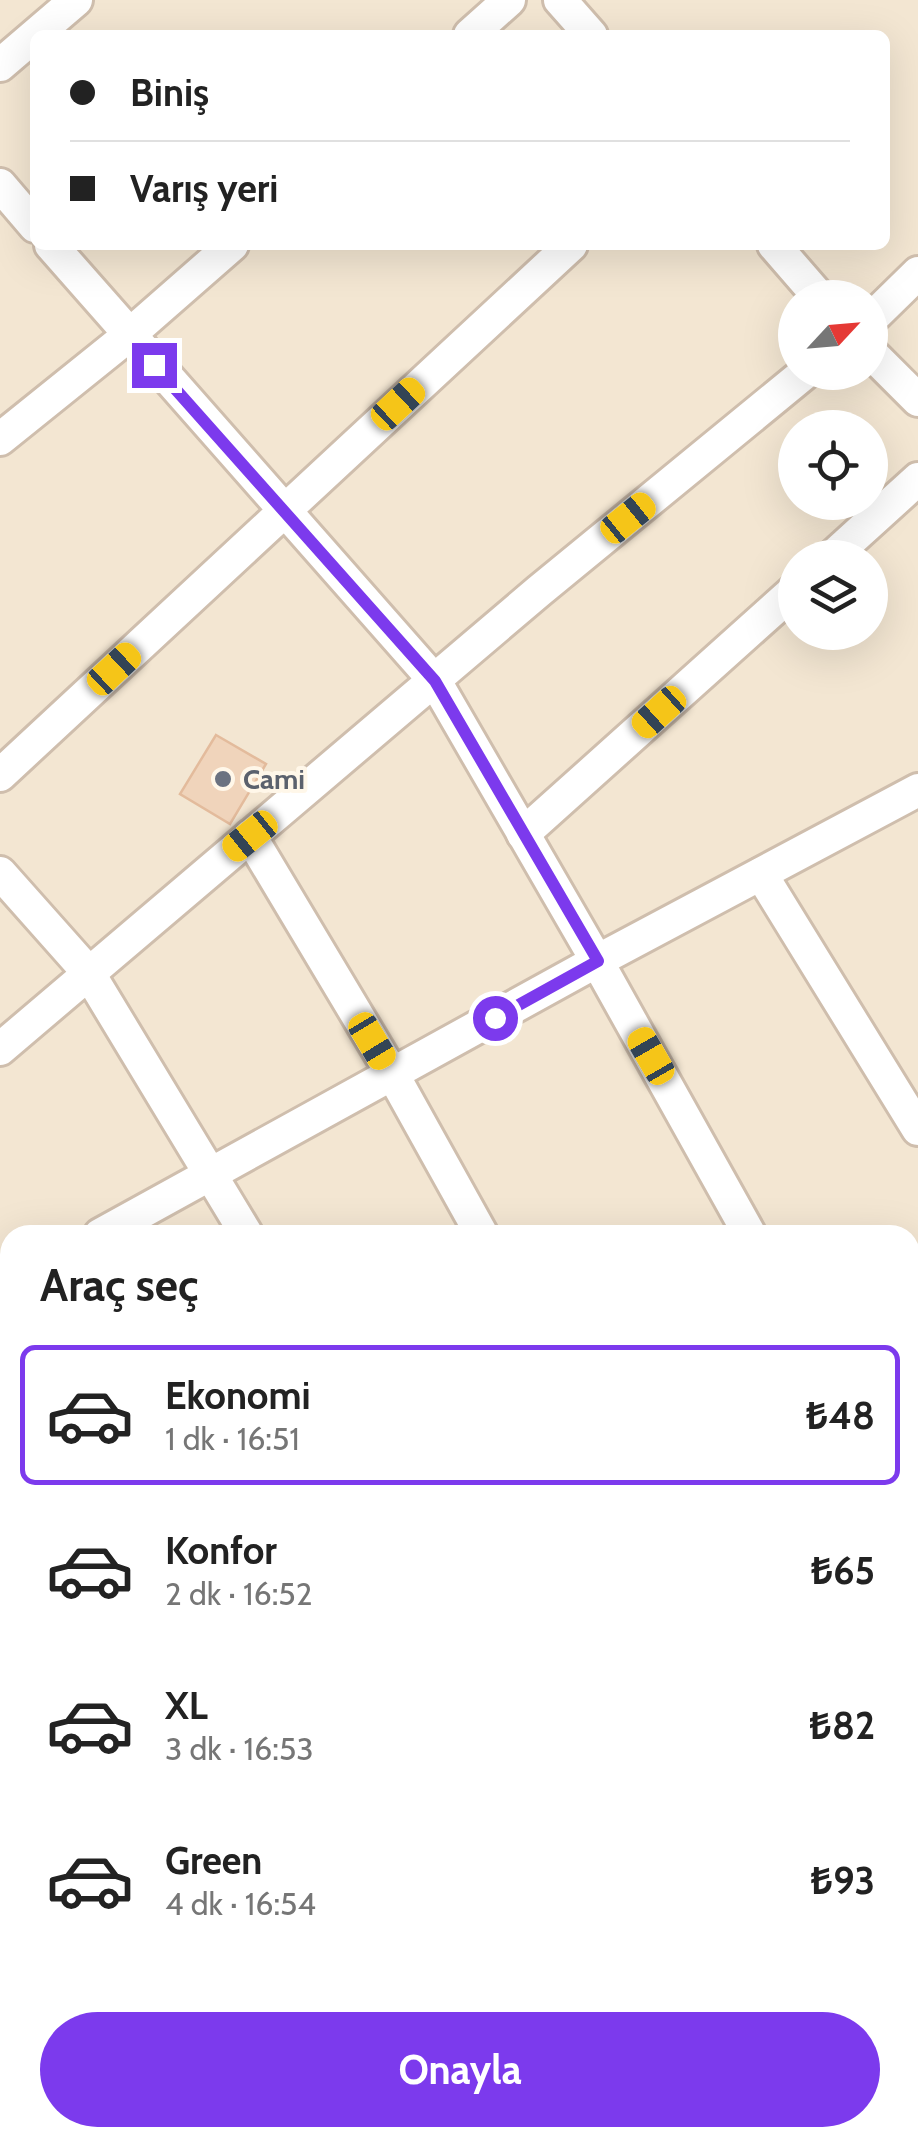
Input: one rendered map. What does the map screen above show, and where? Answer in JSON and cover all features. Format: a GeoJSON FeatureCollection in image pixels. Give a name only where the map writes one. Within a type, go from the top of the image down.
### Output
{"type":"FeatureCollection","features":[{"type":"Feature","properties":{"kind":"street"},"geometry":{"type":"LineString","coordinates":[[41,30],[76,0]]}},
{"type":"Feature","properties":{"kind":"street"},"geometry":{"type":"LineString","coordinates":[[476,30],[509,0]]}},
{"type":"Feature","properties":{"kind":"street"},"geometry":{"type":"LineString","coordinates":[[560,0],[586,30]]}},
{"type":"Feature","properties":{"kind":"street"},"geometry":{"type":"LineString","coordinates":[[0,65],[30,39]]}},
{"type":"Feature","properties":{"kind":"street"},"geometry":{"type":"LineString","coordinates":[[0,185],[30,220]]}},
{"type":"Feature","properties":{"kind":"street"},"geometry":{"type":"LineString","coordinates":[[55,250],[435,681],[598,961],[744,1225]]}},
{"type":"Feature","properties":{"kind":"street"},"geometry":{"type":"LineString","coordinates":[[0,439],[128,336],[226,250]]}},
{"type":"Feature","properties":{"kind":"street"},"geometry":{"type":"LineString","coordinates":[[0,774],[565,250]]}},
{"type":"Feature","properties":{"kind":"street"},"geometry":{"type":"LineString","coordinates":[[778,250],[804,280]]}},
{"type":"Feature","properties":{"kind":"street"},"geometry":{"type":"LineString","coordinates":[[888,302],[918,272]]}},
{"type":"Feature","properties":{"kind":"street"},"geometry":{"type":"LineString","coordinates":[[888,370],[918,400]]}},
{"type":"Feature","properties":{"kind":"street"},"geometry":{"type":"LineString","coordinates":[[0,1049],[784,390]]}},
{"type":"Feature","properties":{"kind":"street"},"geometry":{"type":"LineString","coordinates":[[851,540],[918,479]]}},
{"type":"Feature","properties":{"kind":"street"},"geometry":{"type":"LineString","coordinates":[[524,834],[778,605]]}},
{"type":"Feature","properties":{"kind":"street"},"geometry":{"type":"LineString","coordinates":[[119,1225],[918,790]]}},
{"type":"Feature","properties":{"kind":"street"},"geometry":{"type":"LineString","coordinates":[[250,836],[393,1075],[476,1225]]}},
{"type":"Feature","properties":{"kind":"street"},"geometry":{"type":"LineString","coordinates":[[0,873],[88,972],[241,1225]]}},
{"type":"Feature","properties":{"kind":"street"},"geometry":{"type":"LineString","coordinates":[[760,874],[918,1129]]}},
{"type":"Feature","properties":{"kind":"shaded area"},"geometry":{"type":"Polygon","coordinates":[[[0,0],[918,0],[918,1225],[0,1225],[0,0]]]}},
{"type":"Feature","properties":{"kind":"building","name":"Cami"},"geometry":{"type":"Polygon","coordinates":[[[216,735],[266,764],[230,824],[180,794],[216,735]]]}},
{"type":"Feature","properties":{"kind":"place","name":"Cami"},"geometry":{"type":"Point","coordinates":[223,779]}},
{"type":"Feature","properties":{"kind":"route"},"geometry":{"type":"LineString","coordinates":[[154,365],[435,681],[598,961],[495,1018]]}}]}
